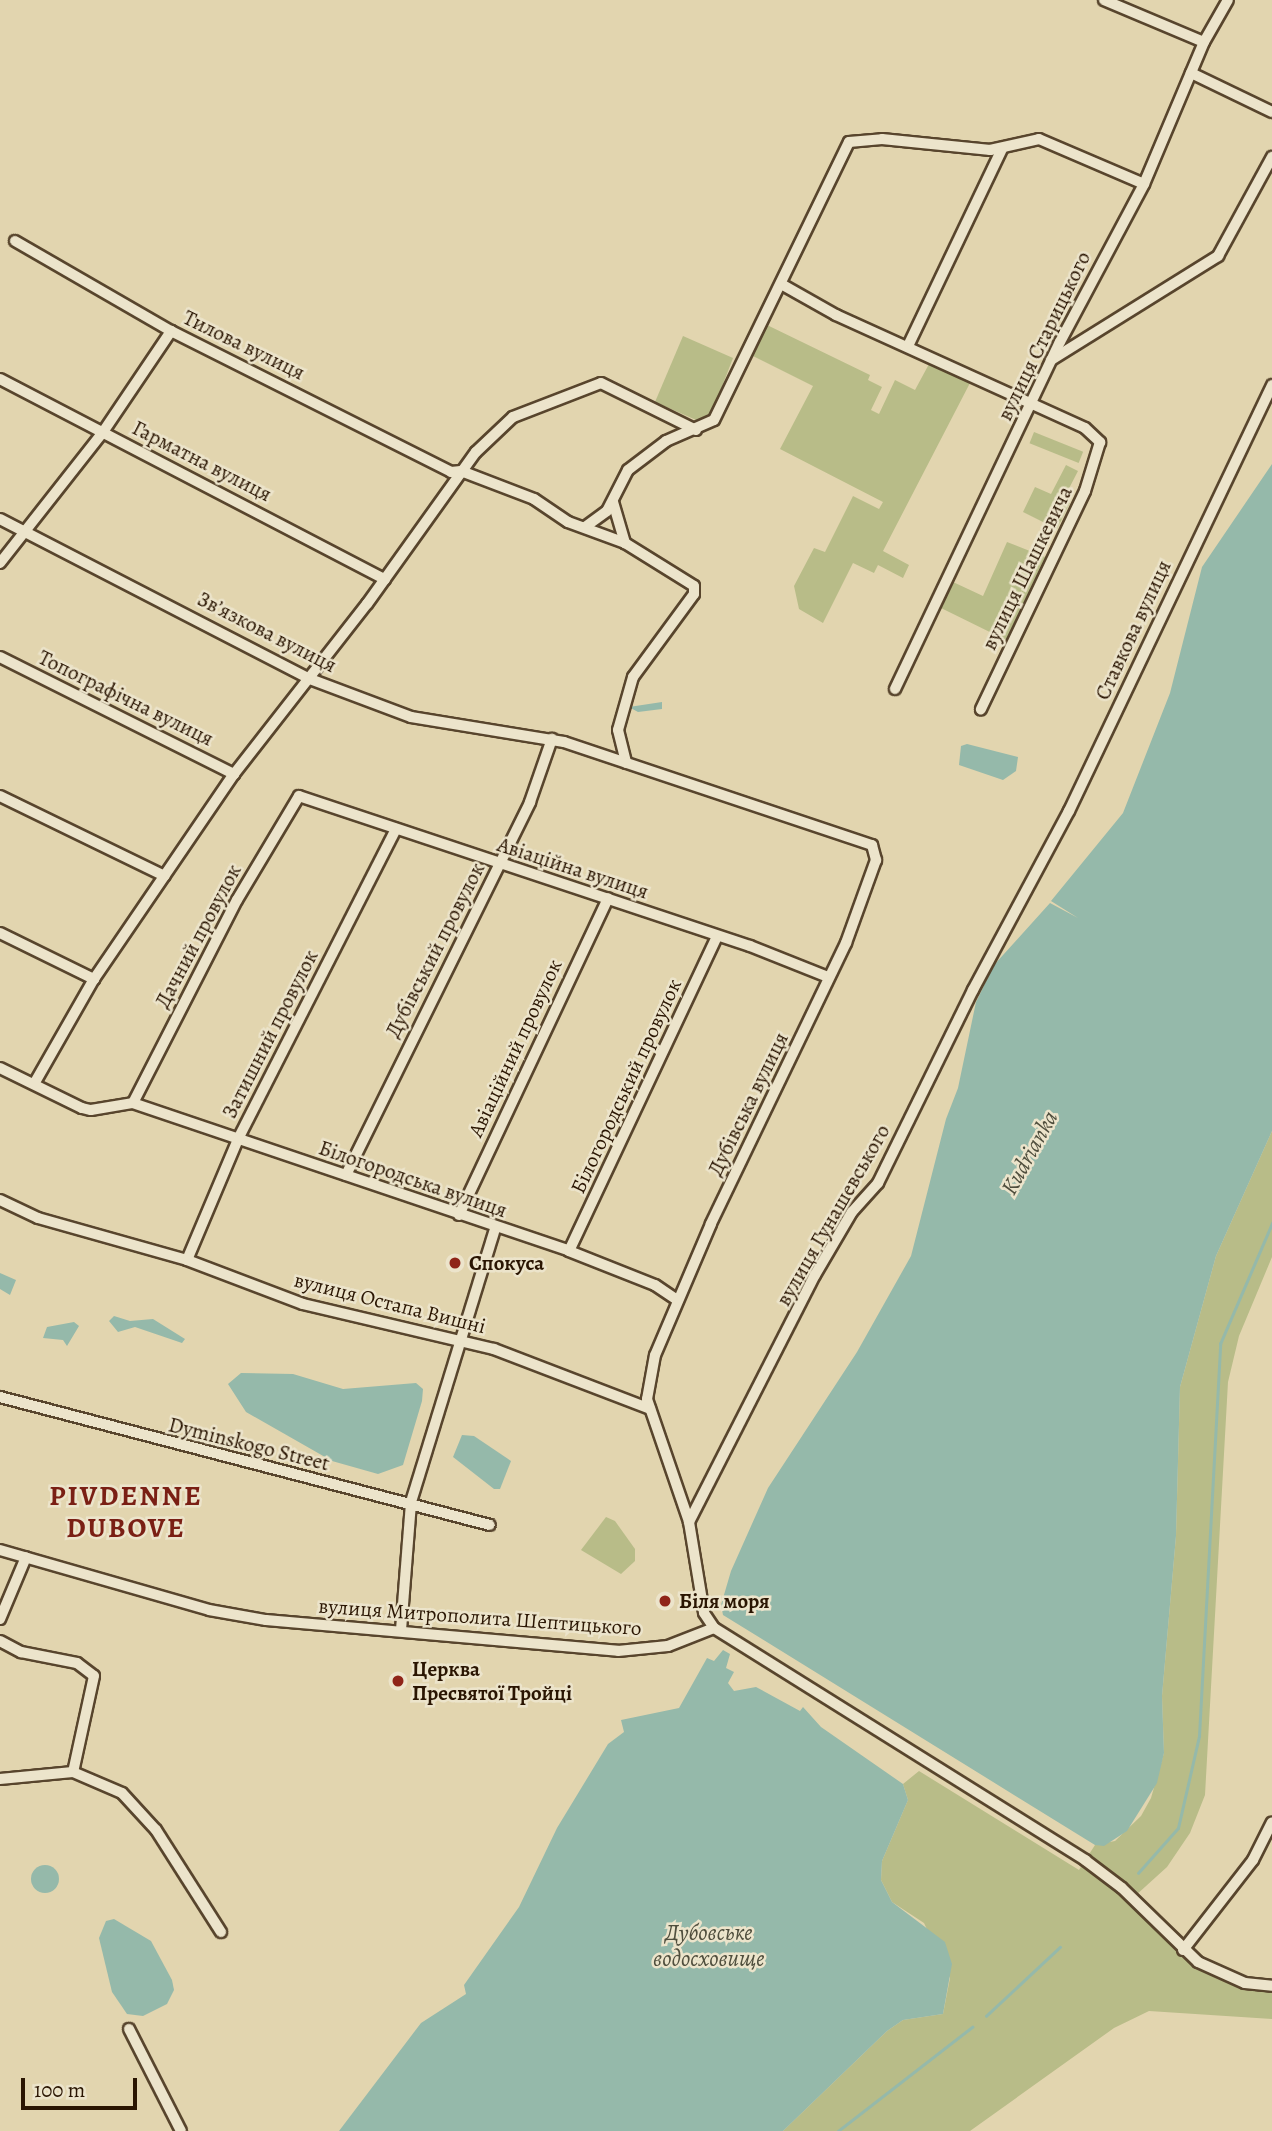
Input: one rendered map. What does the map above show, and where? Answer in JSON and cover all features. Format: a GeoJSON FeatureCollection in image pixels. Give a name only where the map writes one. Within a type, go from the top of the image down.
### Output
{"type":"FeatureCollection","features":[{"type":"Feature","properties":{"kind":"street"},"geometry":{"type":"LineString","coordinates":[[1104,0],[1204,42]]}},
{"type":"Feature","properties":{"kind":"street","name":"вулиця Старицького"},"geometry":{"type":"LineString","coordinates":[[895,689],[1051,360],[1065,346],[1144,184],[1204,42],[1228,0]]}},
{"type":"Feature","properties":{"kind":"street"},"geometry":{"type":"LineString","coordinates":[[1191,73],[1272,112]]}},
{"type":"Feature","properties":{"kind":"street"},"geometry":{"type":"LineString","coordinates":[[584,527],[600,519],[613,502],[628,470],[666,441],[714,421],[783,285],[849,142],[857,138],[1002,149],[1017,141],[1039,139],[1144,184]]}},
{"type":"Feature","properties":{"kind":"street"},"geometry":{"type":"LineString","coordinates":[[908,346],[1002,149]]}},
{"type":"Feature","properties":{"kind":"street"},"geometry":{"type":"LineString","coordinates":[[1065,346],[1218,256],[1231,240],[1272,157]]}},
{"type":"Feature","properties":{"kind":"street","name":"Тилова вулиця"},"geometry":{"type":"LineString","coordinates":[[15,241],[171,331],[451,472],[461,471],[534,499],[568,522],[625,543],[694,586],[694,594],[632,677],[618,730],[626,762]]}},
{"type":"Feature","properties":{"kind":"street"},"geometry":{"type":"LineString","coordinates":[[783,285],[1031,405]]}},
{"type":"Feature","properties":{"kind":"street"},"geometry":{"type":"LineString","coordinates":[[0,563],[103,432],[171,331]]}},
{"type":"Feature","properties":{"kind":"street","name":"Гарматна вулиця"},"geometry":{"type":"LineString","coordinates":[[0,379],[385,579]]}},
{"type":"Feature","properties":{"kind":"street"},"geometry":{"type":"LineString","coordinates":[[34,1084],[94,979],[234,774],[385,579],[461,471],[513,416],[601,383],[696,430]]}},
{"type":"Feature","properties":{"kind":"street","name":"Ставкова вулиця"},"geometry":{"type":"LineString","coordinates":[[1029,890],[1272,385]]}},
{"type":"Feature","properties":{"kind":"street","name":"вулиця Шашкевича"},"geometry":{"type":"LineString","coordinates":[[981,709],[1085,491],[1096,466],[1100,442],[1085,428],[1031,405]]}},
{"type":"Feature","properties":{"kind":"street"},"geometry":{"type":"LineString","coordinates":[[613,502],[625,543]]}},
{"type":"Feature","properties":{"kind":"street","name":"Звʼязкова вулиця"},"geometry":{"type":"LineString","coordinates":[[0,519],[310,679],[411,717],[552,739],[612,758]]}},
{"type":"Feature","properties":{"kind":"street","name":"Топографічна вулиця"},"geometry":{"type":"LineString","coordinates":[[0,657],[234,774]]}},
{"type":"Feature","properties":{"kind":"street","name":"Дубівський провулок"},"geometry":{"type":"LineString","coordinates":[[346,1175],[500,865],[552,739]]}},
{"type":"Feature","properties":{"kind":"street","name":"Дубівська вулиця"},"geometry":{"type":"LineString","coordinates":[[612,758],[872,845],[876,860],[846,943],[677,1300],[654,1355],[650,1409],[689,1522],[699,1595],[714,1629]]}},
{"type":"Feature","properties":{"kind":"street","name":"Авіаційна вулиця"},"geometry":{"type":"LineString","coordinates":[[306,795],[396,829],[608,898],[828,977]]}},
{"type":"Feature","properties":{"kind":"street","name":"Дачний провулок"},"geometry":{"type":"LineString","coordinates":[[133,1103],[284,816],[295,799],[306,795]]}},
{"type":"Feature","properties":{"kind":"street"},"geometry":{"type":"LineString","coordinates":[[0,796],[165,876]]}},
{"type":"Feature","properties":{"kind":"street","name":"Затишний провулок"},"geometry":{"type":"LineString","coordinates":[[187,1260],[238,1139],[396,829]]}},
{"type":"Feature","properties":{"kind":"street","name":"вулиця Гунашевського"},"geometry":{"type":"LineString","coordinates":[[689,1522],[815,1275],[852,1212],[878,1183],[972,990],[1029,890]]}},
{"type":"Feature","properties":{"kind":"street","name":"Авіаційний провулок"},"geometry":{"type":"LineString","coordinates":[[459,1215],[608,898]]}},
{"type":"Feature","properties":{"kind":"street"},"geometry":{"type":"LineString","coordinates":[[0,933],[94,979]]}},
{"type":"Feature","properties":{"kind":"street","name":"Білогородський провулок"},"geometry":{"type":"LineString","coordinates":[[569,1251],[717,936]]}},
{"type":"Feature","properties":{"kind":"street"},"geometry":{"type":"LineString","coordinates":[[0,1068],[91,1111],[133,1103]]}},
{"type":"Feature","properties":{"kind":"street","name":"Білогородська вулиця"},"geometry":{"type":"LineString","coordinates":[[133,1103],[495,1229],[569,1251],[655,1285],[677,1300]]}},
{"type":"Feature","properties":{"kind":"street","name":"вулиця Остапа Вишні"},"geometry":{"type":"LineString","coordinates":[[0,1200],[38,1218],[187,1260],[303,1304],[458,1338],[543,1365],[650,1409]]}},
{"type":"Feature","properties":{"kind":"street"},"geometry":{"type":"LineString","coordinates":[[401,1630],[411,1502],[458,1338],[495,1229]]}},
{"type":"Feature","properties":{"kind":"street","name":"Dyminskogo Street"},"geometry":{"type":"LineString","coordinates":[[0,1397],[292,1476],[411,1502],[490,1525]]}},
{"type":"Feature","properties":{"kind":"street","name":"вулиця Митрополита Шептицького"},"geometry":{"type":"LineString","coordinates":[[0,1550],[209,1610],[266,1620],[618,1651],[668,1646],[714,1629]]}},
{"type":"Feature","properties":{"kind":"street"},"geometry":{"type":"LineString","coordinates":[[0,1619],[26,1557]]}},
{"type":"Feature","properties":{"kind":"street"},"geometry":{"type":"LineString","coordinates":[[714,1629],[1085,1860],[1122,1888],[1183,1950],[1220,1974],[1272,1986]]}},
{"type":"Feature","properties":{"kind":"street"},"geometry":{"type":"LineString","coordinates":[[0,1641],[21,1652],[77,1663],[94,1676],[74,1772]]}},
{"type":"Feature","properties":{"kind":"street"},"geometry":{"type":"LineString","coordinates":[[0,1779],[74,1772],[122,1794],[139,1810],[220,1931]]}},
{"type":"Feature","properties":{"kind":"street"},"geometry":{"type":"LineString","coordinates":[[1183,1950],[1253,1860],[1272,1822]]}},
{"type":"Feature","properties":{"kind":"street"},"geometry":{"type":"LineString","coordinates":[[129,2029],[181,2131]]}},
{"type":"Feature","properties":{"kind":"green space"},"geometry":{"type":"Polygon","coordinates":[[[767,325],[870,375],[868,380],[882,387],[871,410],[879,414],[895,380],[915,390],[929,364],[970,383],[883,551],[909,565],[903,578],[878,565],[874,573],[853,563],[823,623],[799,609],[794,586],[814,548],[825,552],[853,496],[879,509],[883,502],[780,449],[813,386],[751,355],[767,325]]]}},
{"type":"Feature","properties":{"kind":"green space"},"geometry":{"type":"Polygon","coordinates":[[[683,336],[733,358],[711,415],[703,423],[655,402],[683,336]]]}},
{"type":"Feature","properties":{"kind":"green space"},"geometry":{"type":"Polygon","coordinates":[[[1034,432],[1083,452],[1079,463],[1030,443],[1034,432]]]}},
{"type":"Feature","properties":{"kind":"green space"},"geometry":{"type":"Polygon","coordinates":[[[1066,465],[1078,471],[1063,500],[1070,503],[1057,529],[1023,512],[1035,487],[1051,494],[1066,465]]]}},
{"type":"Feature","properties":{"kind":"green space"},"geometry":{"type":"Polygon","coordinates":[[[1007,542],[1045,557],[1006,640],[941,608],[953,582],[983,596],[1007,542]]]}},
{"type":"Feature","properties":{"kind":"green space"},"geometry":{"type":"Polygon","coordinates":[[[1272,1131],[1272,1257],[1239,1336],[1228,1382],[1205,1795],[1190,1833],[1167,1867],[1135,1896],[1124,1890],[1158,1933],[1195,1966],[1244,1987],[1272,1992],[1272,2019],[1149,2011],[1114,2028],[970,2131],[783,2131],[887,2031],[903,2020],[943,2014],[950,1978],[924,1923],[892,1902],[881,1880],[882,1861],[908,1800],[903,1784],[919,1771],[1079,1870],[1095,1845],[1115,1841],[1141,1816],[1151,1798],[1164,1753],[1162,1696],[1176,1536],[1180,1387],[1216,1256],[1272,1131]]]}},
{"type":"Feature","properties":{"kind":"green space"},"geometry":{"type":"Polygon","coordinates":[[[606,1517],[615,1521],[635,1549],[635,1561],[621,1574],[581,1550],[606,1517]]]}},
{"type":"Feature","properties":{"kind":"water","name":"Kudrianka"},"geometry":{"type":"Polygon","coordinates":[[[1272,464],[1272,1131],[1216,1256],[1180,1387],[1176,1536],[1162,1696],[1164,1753],[1157,1783],[1127,1831],[1104,1846],[1095,1845],[723,1615],[721,1605],[731,1571],[768,1488],[857,1352],[911,1256],[946,1119],[958,1088],[976,1002],[994,965],[1050,903],[1078,918],[1051,901],[1123,813],[1170,693],[1202,567],[1272,464]]]}},
{"type":"Feature","properties":{"kind":"water"},"geometry":{"type":"Polygon","coordinates":[[[662,702],[662,709],[638,712],[629,707],[662,702]]]}},
{"type":"Feature","properties":{"kind":"water"},"geometry":{"type":"Polygon","coordinates":[[[967,744],[1018,757],[1016,771],[1003,780],[959,765],[961,746],[967,744]]]}},
{"type":"Feature","properties":{"kind":"water"},"geometry":{"type":"Polygon","coordinates":[[[0,1273],[16,1280],[10,1295],[0,1289],[0,1273]]]}},
{"type":"Feature","properties":{"kind":"water"},"geometry":{"type":"Polygon","coordinates":[[[114,1316],[130,1321],[153,1319],[185,1339],[182,1343],[135,1327],[118,1332],[109,1321],[114,1316]]]}},
{"type":"Feature","properties":{"kind":"water"},"geometry":{"type":"Polygon","coordinates":[[[74,1322],[79,1326],[67,1346],[63,1340],[43,1338],[47,1327],[74,1322]]]}},
{"type":"Feature","properties":{"kind":"water"},"geometry":{"type":"Polygon","coordinates":[[[241,1373],[293,1374],[343,1389],[416,1383],[423,1389],[422,1401],[403,1465],[378,1474],[332,1461],[246,1412],[228,1384],[241,1373]]]}},
{"type":"Feature","properties":{"kind":"water"},"geometry":{"type":"Polygon","coordinates":[[[462,1435],[474,1436],[511,1461],[500,1489],[494,1489],[453,1457],[462,1435]]]}},
{"type":"Feature","properties":{"kind":"water","name":"Дубовське водосховище"},"geometry":{"type":"Polygon","coordinates":[[[723,1650],[730,1654],[726,1668],[734,1672],[728,1683],[734,1691],[756,1687],[800,1711],[803,1707],[821,1727],[903,1784],[908,1800],[882,1861],[881,1880],[892,1902],[945,1942],[952,1964],[943,2014],[903,2020],[887,2031],[783,2131],[339,2131],[421,2023],[466,1994],[464,1985],[519,1907],[557,1828],[608,1744],[624,1732],[621,1720],[679,1708],[707,1658],[714,1661],[723,1650]]]}},
{"type":"Feature","properties":{"kind":"water"},"geometry":{"type":"Polygon","coordinates":[[[45,1865],[55,1869],[59,1879],[55,1889],[45,1893],[35,1889],[31,1879],[35,1869],[45,1865]]]}},
{"type":"Feature","properties":{"kind":"water"},"geometry":{"type":"Polygon","coordinates":[[[114,1919],[151,1941],[172,1980],[174,1990],[167,2004],[143,2016],[127,2014],[112,1992],[99,1938],[106,1921],[114,1919]]]}},
{"type":"Feature","properties":{"kind":"waterway"},"geometry":{"type":"LineString","coordinates":[[1138,1873],[1178,1828],[1199,1736],[1220,1344],[1272,1223]]}},
{"type":"Feature","properties":{"kind":"waterway"},"geometry":{"type":"LineString","coordinates":[[986,2016],[1060,1947]]}},
{"type":"Feature","properties":{"kind":"waterway"},"geometry":{"type":"LineString","coordinates":[[838,2131],[972,2027]]}},
{"type":"Feature","properties":{"kind":"place","name":"Спокуса"},"geometry":{"type":"Point","coordinates":[455,1263]}},
{"type":"Feature","properties":{"kind":"place","name":"Біля моря"},"geometry":{"type":"Point","coordinates":[665,1601]}},
{"type":"Feature","properties":{"kind":"place","name":"Церква Пресвятої Тройці"},"geometry":{"type":"Point","coordinates":[398,1681]}},
{"type":"Feature","properties":{"kind":"district","name":"PIVDENNE DUBOVE"},"geometry":{"type":"Point","coordinates":[126,1512]}}]}
